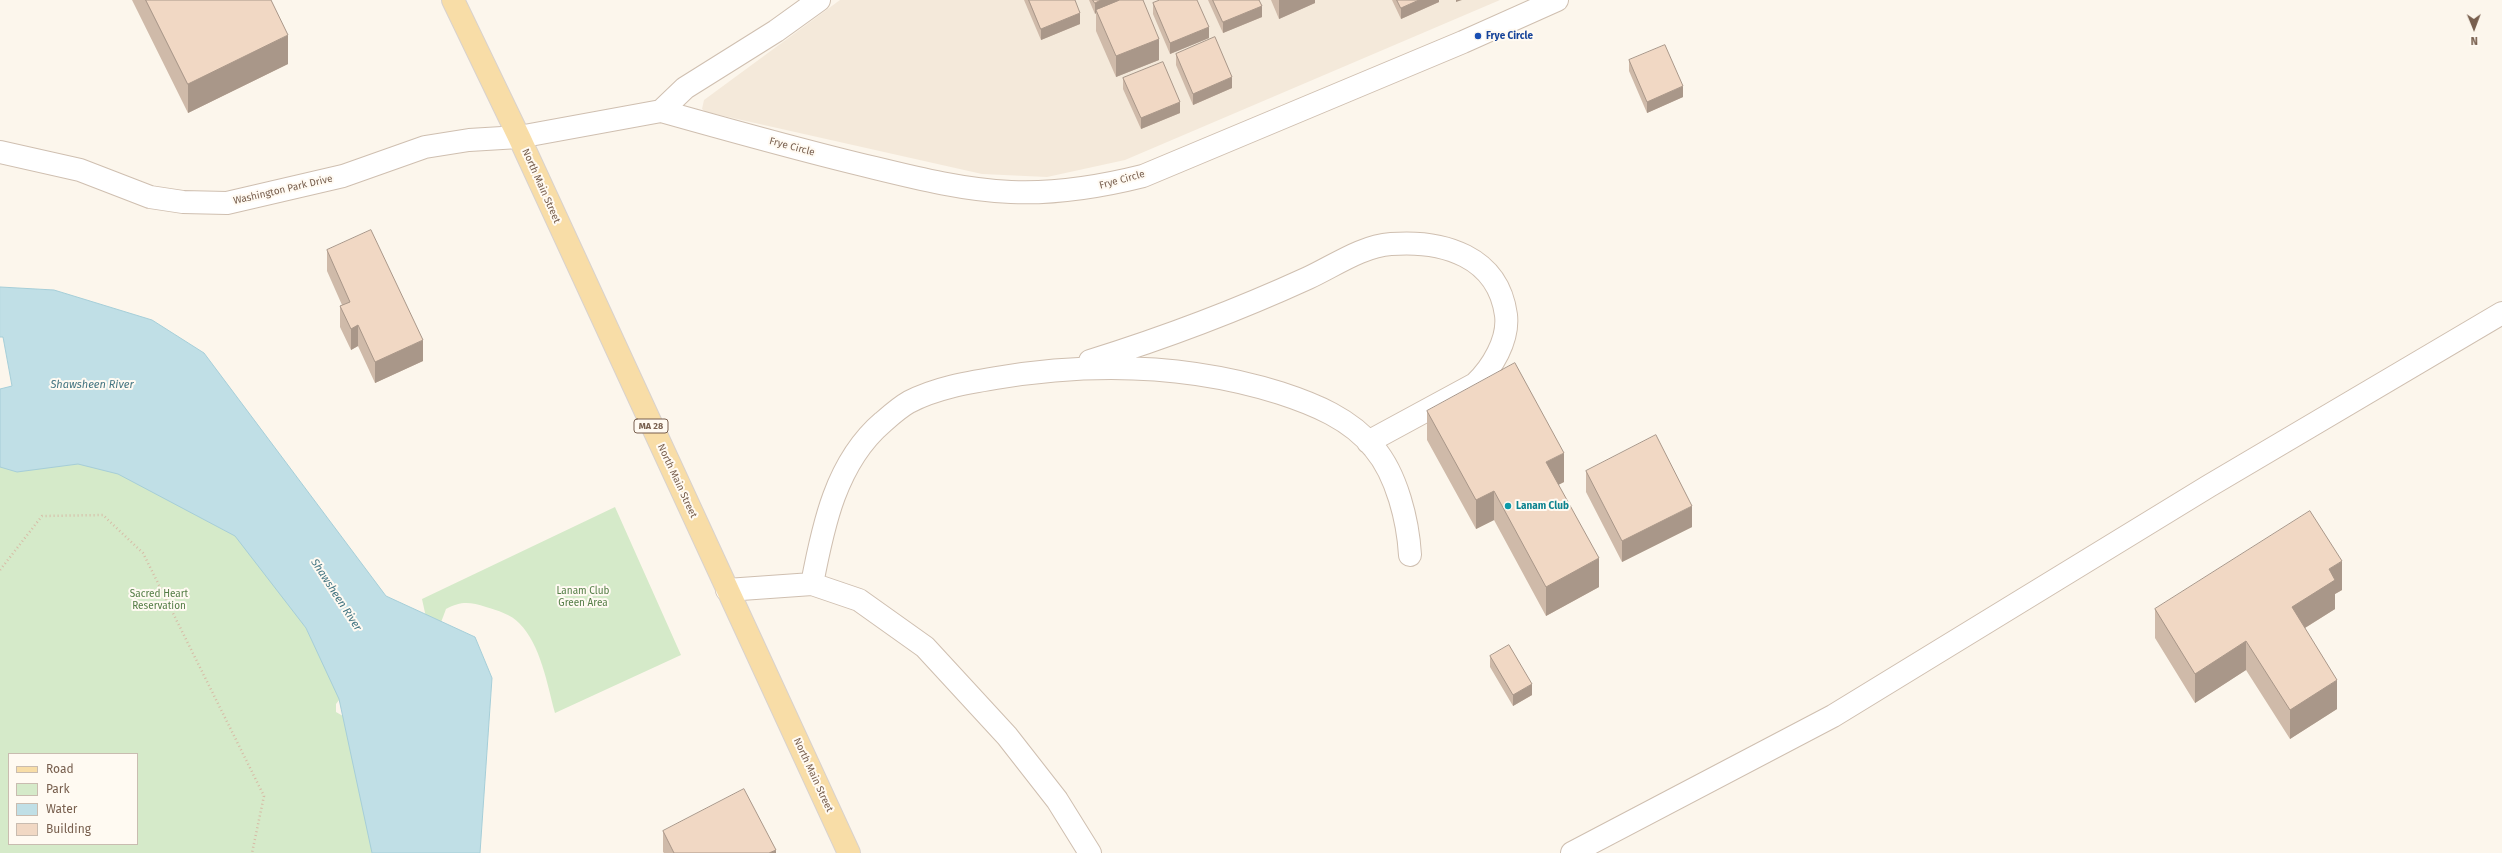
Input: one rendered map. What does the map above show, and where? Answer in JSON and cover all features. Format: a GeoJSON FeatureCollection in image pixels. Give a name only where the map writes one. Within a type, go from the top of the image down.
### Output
{"type":"FeatureCollection","features":[{"type":"Feature","properties":{"kind":"main road","name":"North Main Street"},"geometry":{"type":"LineString","coordinates":[[453,0],[519,137],[849,853]]}},
{"type":"Feature","properties":{"kind":"street"},"geometry":{"type":"LineString","coordinates":[[661,112],[685,88],[776,31],[819,0]]}},
{"type":"Feature","properties":{"kind":"street","name":"Frye Circle"},"geometry":{"type":"LineString","coordinates":[[519,137],[661,112],[929,181],[1012,192],[1059,191],[1098,187],[1143,176],[1463,42],[1557,0]]}},
{"type":"Feature","properties":{"kind":"street","name":"Washington Park Drive"},"geometry":{"type":"LineString","coordinates":[[0,152],[80,170],[150,196],[183,202],[227,203],[342,176],[425,147],[469,140],[519,137]]}},
{"type":"Feature","properties":{"kind":"street"},"geometry":{"type":"LineString","coordinates":[[1059,370],[1150,343],[1308,278],[1352,255],[1382,246],[1390,244],[1425,244],[1462,253],[1484,268],[1498,288],[1506,314],[1506,330],[1488,372],[1475,384],[1368,442]]}},
{"type":"Feature","properties":{"kind":"street"},"geometry":{"type":"LineString","coordinates":[[1572,853],[1833,716],[2209,486],[2502,313]]}},
{"type":"Feature","properties":{"kind":"street"},"geometry":{"type":"LineString","coordinates":[[812,584],[823,526],[840,482],[857,451],[882,423],[908,402],[935,391],[1007,376],[1059,370],[1140,368],[1208,375],[1262,388],[1315,405],[1341,420],[1375,448],[1396,486],[1408,528],[1410,555]]}},
{"type":"Feature","properties":{"kind":"street"},"geometry":{"type":"LineString","coordinates":[[727,590],[812,584],[859,600],[925,647],[1007,736],[1057,800],[1090,853]]}},
{"type":"Feature","properties":{"kind":"path"},"geometry":{"type":"LineString","coordinates":[[0,570],[42,516],[103,515],[143,553],[264,796],[252,853]]}},
{"type":"Feature","properties":{"kind":"shaded area"},"geometry":{"type":"Polygon","coordinates":[[[840,0],[1500,0],[1125,160],[1047,177],[982,174],[706,112],[702,109],[704,100],[840,0]]]}},
{"type":"Feature","properties":{"kind":"green space","name":"Sacred Heart Reservation"},"geometry":{"type":"Polygon","coordinates":[[[197,449],[345,692],[336,704],[336,712],[350,720],[386,853],[0,853],[0,454],[197,449]]]}},
{"type":"Feature","properties":{"kind":"green space","name":"Lanam Club Green Area"},"geometry":{"type":"Polygon","coordinates":[[[615,507],[681,655],[555,713],[542,665],[533,642],[519,623],[508,615],[470,603],[451,606],[446,609],[437,633],[429,631],[422,599],[615,507]]]}},
{"type":"Feature","properties":{"kind":"water","name":"Shawsheen River"},"geometry":{"type":"Polygon","coordinates":[[[0,287],[54,290],[152,320],[204,353],[386,596],[475,637],[492,678],[480,853],[372,853],[339,699],[306,628],[235,536],[118,474],[78,464],[17,472],[0,467],[0,389],[12,386],[3,337],[0,337],[0,287]]]}},
{"type":"Feature","properties":{"kind":"building"},"geometry":{"type":"Polygon","coordinates":[[[146,0],[271,0],[288,35],[188,84],[146,0]]]}},
{"type":"Feature","properties":{"kind":"building"},"geometry":{"type":"Polygon","coordinates":[[[1029,0],[1075,0],[1080,13],[1041,29],[1029,0]]]}},
{"type":"Feature","properties":{"kind":"building"},"geometry":{"type":"Polygon","coordinates":[[[1093,0],[1101,0],[1095,3],[1093,0]]]}},
{"type":"Feature","properties":{"kind":"building"},"geometry":{"type":"Polygon","coordinates":[[[1120,0],[1143,0],[1159,39],[1116,56],[1096,10],[1120,0]]]}},
{"type":"Feature","properties":{"kind":"building"},"geometry":{"type":"Polygon","coordinates":[[[1160,0],[1197,0],[1209,27],[1170,43],[1153,3],[1160,0]]]}},
{"type":"Feature","properties":{"kind":"building"},"geometry":{"type":"Polygon","coordinates":[[[1213,0],[1259,0],[1262,6],[1223,22],[1213,0]]]}},
{"type":"Feature","properties":{"kind":"building"},"geometry":{"type":"Polygon","coordinates":[[[1397,0],[1419,0],[1401,8],[1397,0]]]}},
{"type":"Feature","properties":{"kind":"building"},"geometry":{"type":"Polygon","coordinates":[[[1215,37],[1232,77],[1193,94],[1176,54],[1215,37]]]}},
{"type":"Feature","properties":{"kind":"building"},"geometry":{"type":"Polygon","coordinates":[[[1665,45],[1683,86],[1647,102],[1629,60],[1665,45]]]}},
{"type":"Feature","properties":{"kind":"building"},"geometry":{"type":"Polygon","coordinates":[[[1163,62],[1180,102],[1141,118],[1123,78],[1163,62]]]}},
{"type":"Feature","properties":{"kind":"building"},"geometry":{"type":"Polygon","coordinates":[[[371,230],[423,340],[375,362],[358,325],[351,329],[340,306],[350,302],[327,250],[371,230]]]}},
{"type":"Feature","properties":{"kind":"building","name":"Lanam Club"},"geometry":{"type":"Polygon","coordinates":[[[1515,363],[1564,453],[1546,462],[1599,558],[1546,587],[1494,491],[1476,500],[1427,411],[1515,363]]]}},
{"type":"Feature","properties":{"kind":"building"},"geometry":{"type":"Polygon","coordinates":[[[1656,435],[1692,506],[1622,541],[1586,471],[1656,435]]]}},
{"type":"Feature","properties":{"kind":"building"},"geometry":{"type":"Polygon","coordinates":[[[2310,511],[2342,561],[2329,569],[2335,580],[2292,607],[2337,680],[2290,710],[2246,641],[2195,674],[2155,609],[2310,511]]]}},
{"type":"Feature","properties":{"kind":"building"},"geometry":{"type":"Polygon","coordinates":[[[1509,645],[1532,684],[1513,695],[1490,656],[1509,645]]]}},
{"type":"Feature","properties":{"kind":"building"},"geometry":{"type":"Polygon","coordinates":[[[744,789],[776,850],[769,853],[674,853],[663,831],[744,789]]]}},
{"type":"Feature","properties":{"kind":"place","name":"Frye Circle"},"geometry":{"type":"Point","coordinates":[1478,36]}},
{"type":"Feature","properties":{"kind":"place","name":"Lanam Club"},"geometry":{"type":"Point","coordinates":[1508,506]}}]}
